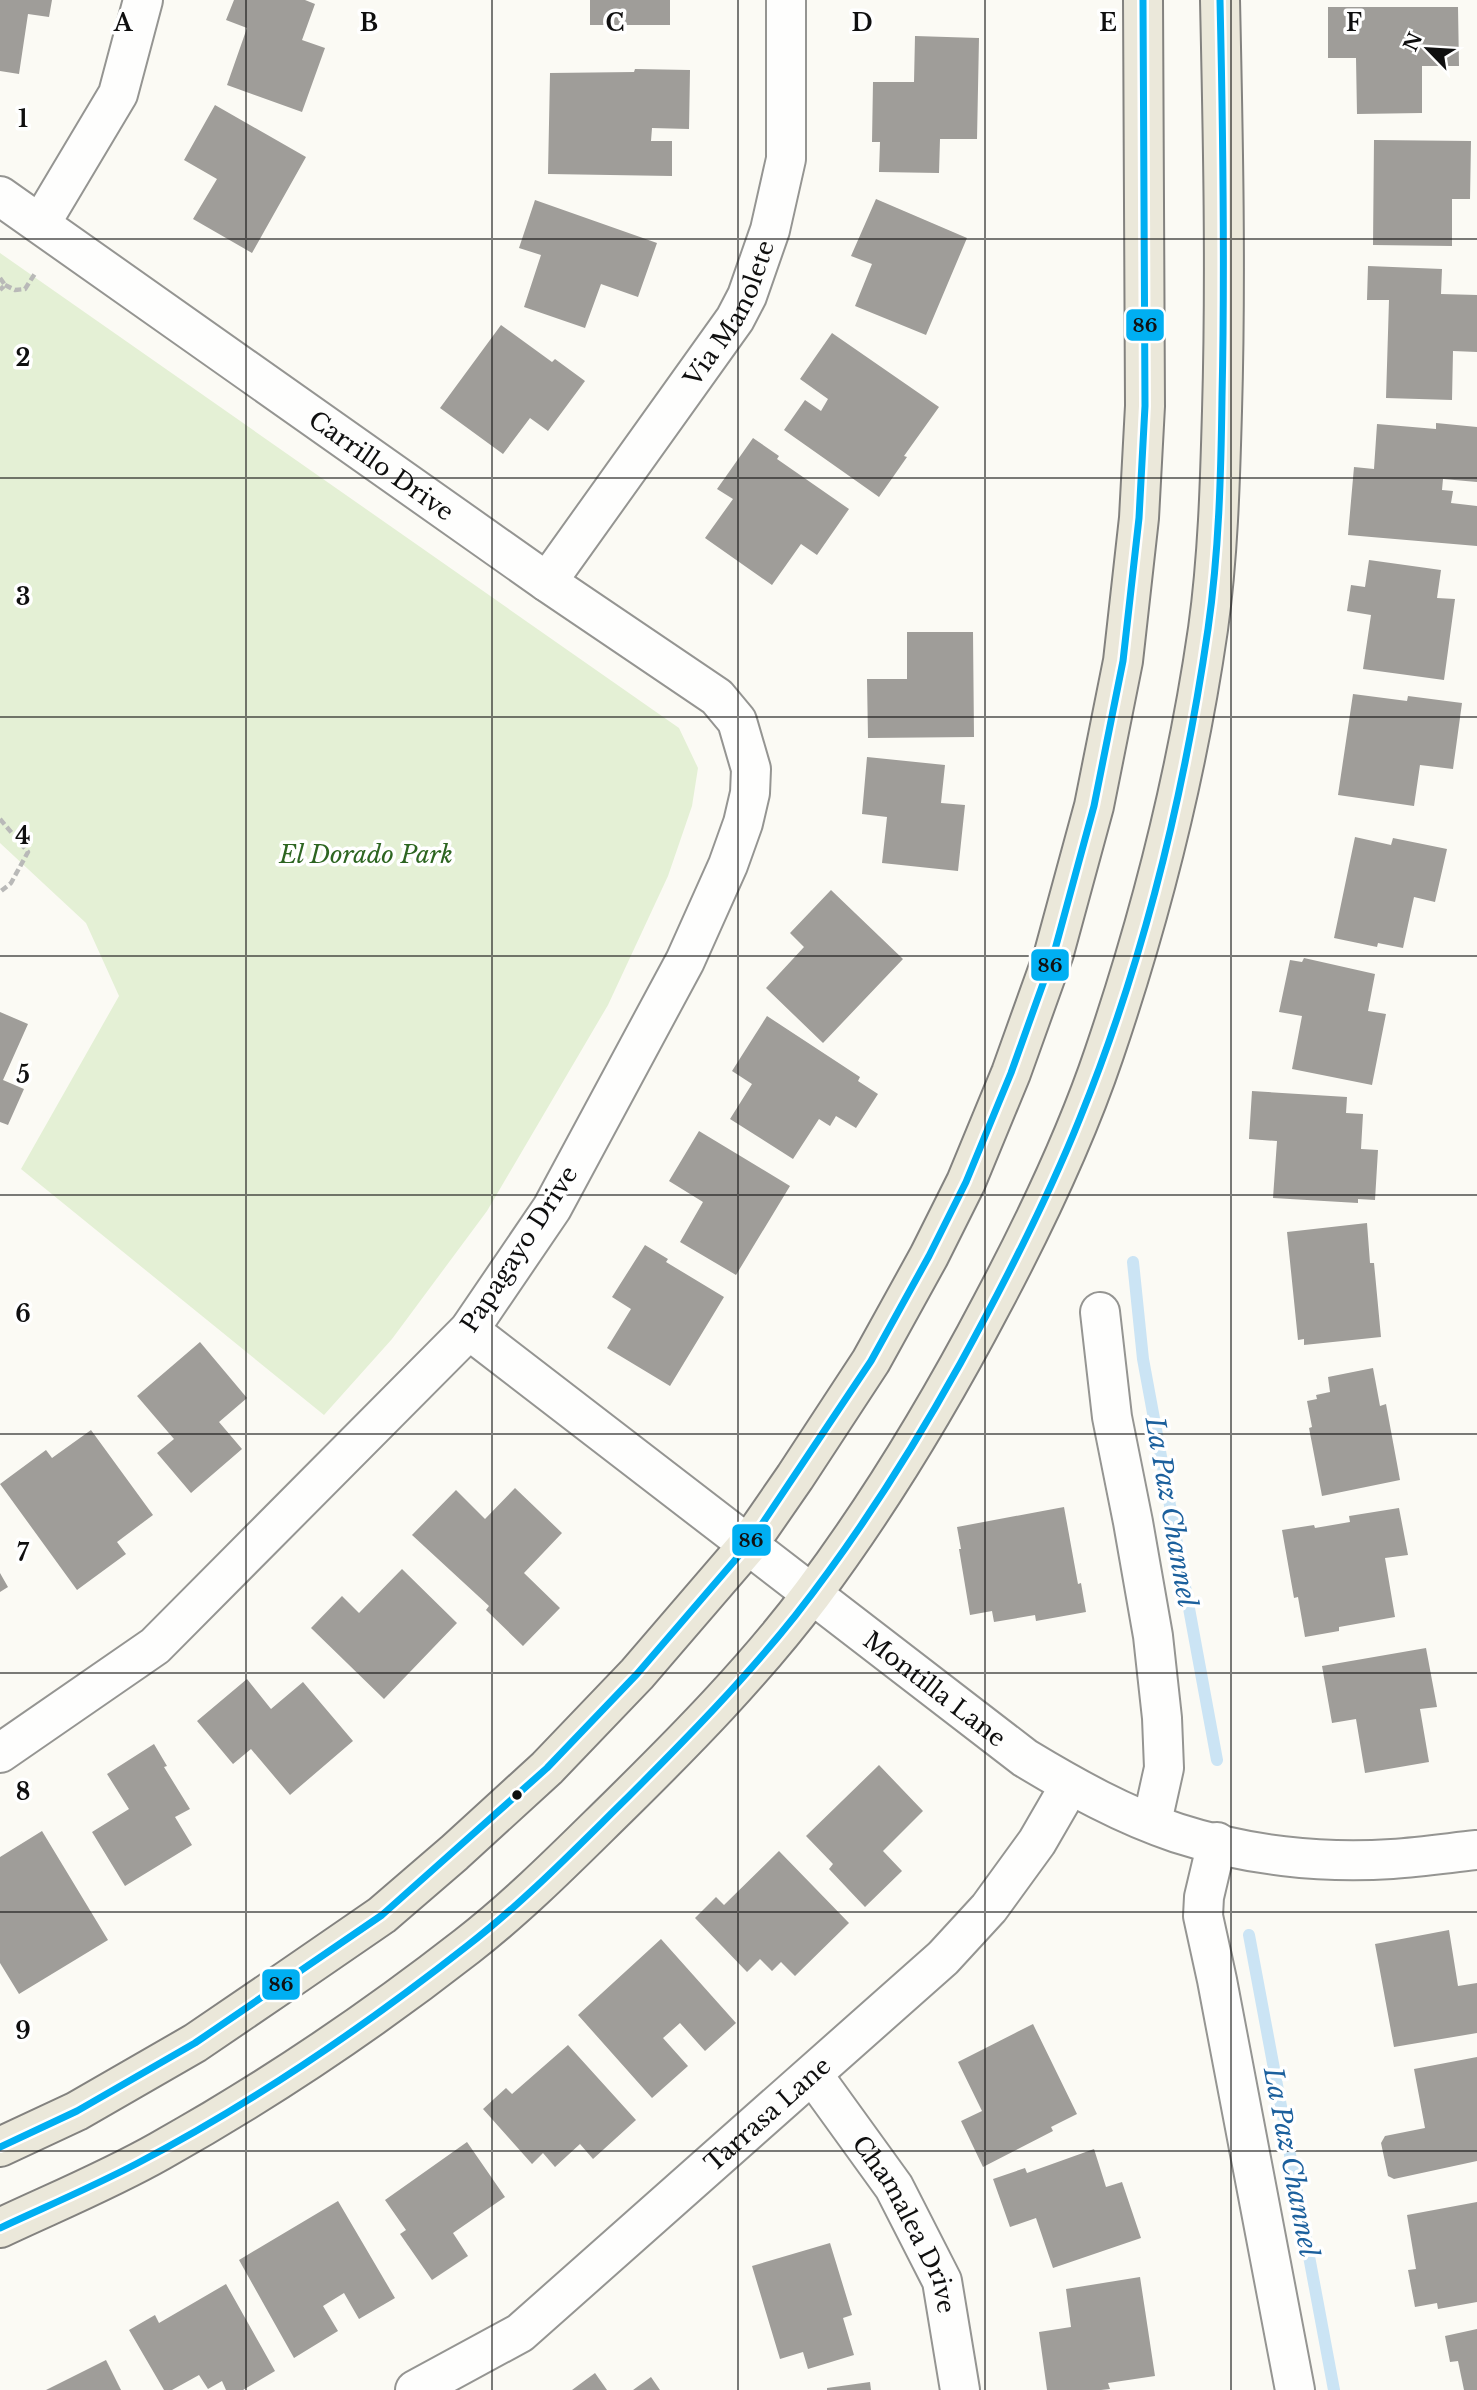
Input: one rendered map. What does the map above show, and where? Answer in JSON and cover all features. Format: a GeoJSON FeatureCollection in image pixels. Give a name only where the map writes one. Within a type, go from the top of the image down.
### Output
{"type":"FeatureCollection","features":[{"type":"Feature","properties":{"kind":"main road"},"geometry":{"type":"LineString","coordinates":[[0,2147],[77,2111],[195,2043],[382,1915],[547,1768],[637,1674],[748,1545],[871,1361],[929,1256],[965,1182],[1011,1073],[1054,953],[1094,806],[1123,661],[1139,518],[1145,406],[1143,0]]}},
{"type":"Feature","properties":{"kind":"main road"},"geometry":{"type":"LineString","coordinates":[[0,2228],[155,2154],[275,2082],[472,1942],[550,1874],[661,1765],[756,1663],[812,1594],[922,1430],[964,1357],[1014,1264],[1068,1145],[1102,1059],[1157,883],[1191,736],[1209,622],[1219,521],[1226,280],[1220,0]]}},
{"type":"Feature","properties":{"kind":"street"},"geometry":{"type":"LineString","coordinates":[[41,223],[118,93],[143,0]]}},
{"type":"Feature","properties":{"kind":"street","name":"Via Manolete"},"geometry":{"type":"LineString","coordinates":[[547,582],[727,330],[747,296],[770,230],[786,159],[786,0]]}},
{"type":"Feature","properties":{"kind":"street","name":"Carrillo Drive"},"geometry":{"type":"LineString","coordinates":[[0,196],[547,582],[717,697],[737,721],[746,747]]}},
{"type":"Feature","properties":{"kind":"street","name":"Papagayo Drive"},"geometry":{"type":"LineString","coordinates":[[0,1753],[155,1646],[469,1330],[552,1208],[685,961],[728,865],[743,823],[750,793],[751,769],[746,747]]}},
{"type":"Feature","properties":{"kind":"street"},"geometry":{"type":"LineString","coordinates":[[1100,1312],[1112,1418],[1153,1636],[1162,1718],[1164,1768],[1152,1822]]}},
{"type":"Feature","properties":{"kind":"street","name":"Montilla Lane"},"geometry":{"type":"LineString","coordinates":[[469,1330],[1025,1758],[1070,1785],[1115,1808],[1177,1833],[1244,1850],[1317,1859],[1391,1859],[1477,1850]]}},
{"type":"Feature","properties":{"kind":"street","name":"Tarrasa Lane"},"geometry":{"type":"LineString","coordinates":[[415,2390],[520,2333],[943,1958],[989,1908],[1037,1842],[1070,1785]]}},
{"type":"Feature","properties":{"kind":"street"},"geometry":{"type":"LineString","coordinates":[[1217,1842],[1204,1897],[1203,1916],[1295,2390]]}},
{"type":"Feature","properties":{"kind":"street","name":"Chamalea Drive"},"geometry":{"type":"LineString","coordinates":[[813,2074],[894,2187],[942,2281],[960,2390]]}},
{"type":"Feature","properties":{"kind":"path"},"geometry":{"type":"LineString","coordinates":[[0,278],[5,285],[0,290]]}},
{"type":"Feature","properties":{"kind":"path"},"geometry":{"type":"LineString","coordinates":[[0,819],[28,852],[11,883],[0,892]]}},
{"type":"Feature","properties":{"kind":"green space","name":"El Dorado Park"},"geometry":{"type":"Polygon","coordinates":[[[0,253],[679,728],[698,768],[692,806],[668,876],[608,1005],[487,1211],[392,1339],[324,1415],[21,1169],[119,996],[86,923],[0,843],[0,253]]]}},
{"type":"Feature","properties":{"kind":"building"},"geometry":{"type":"Polygon","coordinates":[[[0,0],[52,0],[49,17],[28,14],[19,74],[0,71],[0,0]]]}},
{"type":"Feature","properties":{"kind":"building"},"geometry":{"type":"Polygon","coordinates":[[[234,0],[305,0],[315,4],[302,40],[325,48],[302,112],[227,85],[247,28],[226,20],[234,0]]]}},
{"type":"Feature","properties":{"kind":"building"},"geometry":{"type":"Polygon","coordinates":[[[590,0],[670,0],[670,25],[590,25],[590,0]]]}},
{"type":"Feature","properties":{"kind":"building"},"geometry":{"type":"Polygon","coordinates":[[[1328,7],[1458,7],[1459,66],[1422,66],[1422,113],[1357,114],[1356,58],[1328,58],[1328,7]]]}},
{"type":"Feature","properties":{"kind":"building"},"geometry":{"type":"Polygon","coordinates":[[[915,36],[979,38],[977,139],[940,139],[939,173],[879,172],[880,142],[872,142],[873,82],[914,82],[915,36]]]}},
{"type":"Feature","properties":{"kind":"building"},"geometry":{"type":"Polygon","coordinates":[[[635,69],[690,70],[689,129],[652,128],[651,141],[672,141],[672,176],[548,174],[550,73],[634,72],[635,69]]]}},
{"type":"Feature","properties":{"kind":"building"},"geometry":{"type":"Polygon","coordinates":[[[215,105],[306,157],[252,253],[193,219],[217,179],[184,160],[215,105]]]}},
{"type":"Feature","properties":{"kind":"building"},"geometry":{"type":"Polygon","coordinates":[[[1374,140],[1471,141],[1470,199],[1452,199],[1452,246],[1373,245],[1374,140]]]}},
{"type":"Feature","properties":{"kind":"building"},"geometry":{"type":"Polygon","coordinates":[[[876,199],[967,238],[926,335],[855,306],[872,264],[851,256],[876,199]]]}},
{"type":"Feature","properties":{"kind":"building"},"geometry":{"type":"Polygon","coordinates":[[[535,200],[657,243],[638,297],[601,284],[585,328],[524,307],[541,255],[519,248],[535,200]]]}},
{"type":"Feature","properties":{"kind":"building"},"geometry":{"type":"Polygon","coordinates":[[[1368,266],[1442,269],[1441,294],[1477,295],[1477,352],[1453,351],[1452,400],[1386,398],[1389,300],[1367,300],[1368,266]]]}},
{"type":"Feature","properties":{"kind":"building"},"geometry":{"type":"Polygon","coordinates":[[[501,325],[552,362],[555,359],[585,381],[548,431],[530,418],[503,454],[440,408],[501,325]]]}},
{"type":"Feature","properties":{"kind":"building"},"geometry":{"type":"Polygon","coordinates":[[[832,333],[939,407],[879,497],[784,430],[805,400],[821,411],[828,399],[800,379],[832,333]]]}},
{"type":"Feature","properties":{"kind":"building"},"geometry":{"type":"Polygon","coordinates":[[[1436,423],[1477,427],[1477,482],[1443,479],[1442,490],[1453,491],[1451,503],[1477,506],[1477,546],[1348,535],[1354,467],[1374,469],[1377,424],[1436,429],[1436,423]]]}},
{"type":"Feature","properties":{"kind":"building"},"geometry":{"type":"Polygon","coordinates":[[[753,438],[779,456],[777,459],[849,509],[817,555],[801,544],[772,585],[705,538],[733,499],[717,489],[753,438]]]}},
{"type":"Feature","properties":{"kind":"building"},"geometry":{"type":"Polygon","coordinates":[[[1369,560],[1441,570],[1437,598],[1455,599],[1444,680],[1363,669],[1371,615],[1347,611],[1351,585],[1365,587],[1369,560]]]}},
{"type":"Feature","properties":{"kind":"building"},"geometry":{"type":"Polygon","coordinates":[[[907,632],[973,632],[974,737],[868,738],[867,679],[907,679],[907,632]]]}},
{"type":"Feature","properties":{"kind":"building"},"geometry":{"type":"Polygon","coordinates":[[[1353,694],[1407,701],[1408,696],[1462,703],[1453,769],[1420,765],[1414,806],[1338,795],[1353,694]]]}},
{"type":"Feature","properties":{"kind":"building"},"geometry":{"type":"Polygon","coordinates":[[[867,757],[945,765],[941,803],[965,805],[958,871],[882,863],[887,817],[862,814],[867,757]]]}},
{"type":"Feature","properties":{"kind":"building"},"geometry":{"type":"Polygon","coordinates":[[[1355,837],[1391,845],[1393,838],[1447,849],[1435,902],[1414,897],[1403,948],[1378,943],[1377,947],[1334,938],[1355,837]]]}},
{"type":"Feature","properties":{"kind":"building"},"geometry":{"type":"Polygon","coordinates":[[[831,890],[903,959],[823,1043],[766,988],[804,947],[790,933],[831,890]]]}},
{"type":"Feature","properties":{"kind":"building"},"geometry":{"type":"Polygon","coordinates":[[[1304,958],[1375,974],[1368,1011],[1386,1014],[1372,1085],[1292,1069],[1302,1016],[1279,1012],[1290,960],[1302,962],[1304,958]]]}},
{"type":"Feature","properties":{"kind":"building"},"geometry":{"type":"Polygon","coordinates":[[[0,1012],[28,1024],[3,1080],[24,1089],[8,1125],[0,1122],[0,1012]]]}},
{"type":"Feature","properties":{"kind":"building"},"geometry":{"type":"Polygon","coordinates":[[[767,1016],[860,1077],[858,1081],[878,1094],[856,1128],[836,1116],[830,1126],[819,1119],[793,1159],[730,1119],[752,1084],[732,1071],[767,1016]]]}},
{"type":"Feature","properties":{"kind":"building"},"geometry":{"type":"Polygon","coordinates":[[[1252,1091],[1347,1097],[1346,1113],[1363,1114],[1361,1149],[1378,1150],[1375,1200],[1358,1199],[1358,1203],[1273,1198],[1277,1141],[1249,1139],[1252,1091]]]}},
{"type":"Feature","properties":{"kind":"building"},"geometry":{"type":"Polygon","coordinates":[[[699,1131],[790,1186],[736,1275],[680,1242],[703,1202],[669,1181],[699,1131]]]}},
{"type":"Feature","properties":{"kind":"building"},"geometry":{"type":"Polygon","coordinates":[[[1367,1223],[1381,1337],[1304,1345],[1304,1339],[1298,1340],[1287,1232],[1367,1223]]]}},
{"type":"Feature","properties":{"kind":"building"},"geometry":{"type":"Polygon","coordinates":[[[645,1245],[668,1259],[666,1262],[724,1297],[670,1386],[607,1348],[631,1309],[612,1297],[645,1245]]]}},
{"type":"Feature","properties":{"kind":"building"},"geometry":{"type":"Polygon","coordinates":[[[200,1342],[247,1398],[219,1422],[242,1449],[191,1493],[157,1453],[174,1439],[137,1396],[200,1342]]]}},
{"type":"Feature","properties":{"kind":"building"},"geometry":{"type":"Polygon","coordinates":[[[1373,1368],[1380,1406],[1386,1404],[1400,1480],[1322,1496],[1309,1428],[1312,1427],[1307,1401],[1317,1399],[1316,1395],[1330,1392],[1328,1377],[1373,1368]]]}},
{"type":"Feature","properties":{"kind":"building"},"geometry":{"type":"Polygon","coordinates":[[[91,1430],[153,1515],[117,1542],[126,1554],[77,1590],[0,1484],[46,1450],[52,1458],[91,1430]]]}},
{"type":"Feature","properties":{"kind":"building"},"geometry":{"type":"Polygon","coordinates":[[[515,1488],[562,1533],[524,1573],[560,1608],[523,1646],[486,1610],[489,1606],[412,1535],[456,1490],[485,1519],[515,1488]]]}},
{"type":"Feature","properties":{"kind":"building"},"geometry":{"type":"Polygon","coordinates":[[[1064,1507],[1086,1612],[1036,1621],[1035,1615],[994,1622],[992,1611],[970,1615],[957,1527],[1064,1507]]]}},
{"type":"Feature","properties":{"kind":"building"},"geometry":{"type":"Polygon","coordinates":[[[1399,1508],[1408,1555],[1385,1558],[1395,1617],[1339,1627],[1339,1631],[1305,1637],[1298,1597],[1294,1598],[1282,1530],[1350,1522],[1349,1516],[1399,1508]]]}},
{"type":"Feature","properties":{"kind":"building"},"geometry":{"type":"Polygon","coordinates":[[[402,1569],[457,1623],[384,1699],[311,1628],[342,1596],[359,1613],[402,1569]]]}},
{"type":"Feature","properties":{"kind":"building"},"geometry":{"type":"Polygon","coordinates":[[[0,1573],[8,1587],[0,1592],[0,1573]]]}},
{"type":"Feature","properties":{"kind":"building"},"geometry":{"type":"Polygon","coordinates":[[[1426,1648],[1437,1707],[1420,1709],[1429,1762],[1365,1773],[1356,1719],[1332,1723],[1322,1666],[1426,1648]]]}},
{"type":"Feature","properties":{"kind":"building"},"geometry":{"type":"Polygon","coordinates":[[[247,1679],[271,1709],[303,1682],[353,1741],[290,1795],[251,1749],[233,1764],[197,1721],[247,1679]]]}},
{"type":"Feature","properties":{"kind":"building"},"geometry":{"type":"Polygon","coordinates":[[[154,1744],[167,1766],[164,1767],[190,1809],[175,1817],[192,1845],[125,1886],[92,1832],[129,1809],[107,1774],[154,1744]]]}},
{"type":"Feature","properties":{"kind":"building"},"geometry":{"type":"Polygon","coordinates":[[[879,1765],[923,1811],[883,1851],[902,1871],[865,1907],[829,1869],[833,1864],[806,1836],[879,1765]]]}},
{"type":"Feature","properties":{"kind":"building"},"geometry":{"type":"Polygon","coordinates":[[[42,1831],[108,1940],[19,1994],[0,1963],[0,1857],[42,1831]]]}},
{"type":"Feature","properties":{"kind":"building"},"geometry":{"type":"Polygon","coordinates":[[[779,1851],[849,1923],[795,1976],[781,1962],[772,1971],[760,1959],[747,1972],[695,1918],[716,1897],[724,1905],[779,1851]]]}},
{"type":"Feature","properties":{"kind":"building"},"geometry":{"type":"Polygon","coordinates":[[[1449,1930],[1458,1986],[1477,1983],[1477,2033],[1394,2047],[1375,1944],[1449,1930]]]}},
{"type":"Feature","properties":{"kind":"building"},"geometry":{"type":"Polygon","coordinates":[[[661,1939],[736,2023],[705,2051],[680,2023],[663,2038],[688,2066],[652,2098],[578,2015],[661,1939]]]}},
{"type":"Feature","properties":{"kind":"building"},"geometry":{"type":"Polygon","coordinates":[[[1033,2024],[1077,2114],[1051,2127],[1053,2131],[983,2167],[961,2121],[982,2111],[958,2062],[1033,2024]]]}},
{"type":"Feature","properties":{"kind":"building"},"geometry":{"type":"Polygon","coordinates":[[[568,2045],[636,2120],[593,2159],[580,2144],[555,2167],[543,2153],[532,2164],[483,2109],[506,2088],[512,2094],[568,2045]]]}},
{"type":"Feature","properties":{"kind":"building"},"geometry":{"type":"Polygon","coordinates":[[[1477,2057],[1477,2161],[1394,2179],[1388,2176],[1381,2143],[1385,2136],[1425,2128],[1414,2069],[1477,2057]]]}},
{"type":"Feature","properties":{"kind":"building"},"geometry":{"type":"Polygon","coordinates":[[[467,2142],[505,2197],[453,2233],[468,2256],[432,2280],[400,2234],[406,2230],[385,2200],[467,2142]]]}},
{"type":"Feature","properties":{"kind":"building"},"geometry":{"type":"Polygon","coordinates":[[[1094,2149],[1106,2187],[1122,2182],[1141,2238],[1053,2268],[1036,2218],[1010,2227],[993,2179],[1025,2168],[1027,2173],[1094,2149]]]}},
{"type":"Feature","properties":{"kind":"building"},"geometry":{"type":"Polygon","coordinates":[[[338,2201],[395,2298],[359,2319],[344,2293],[323,2306],[338,2331],[294,2358],[239,2260],[338,2201]]]}},
{"type":"Feature","properties":{"kind":"building"},"geometry":{"type":"Polygon","coordinates":[[[1477,2202],[1477,2302],[1438,2309],[1437,2303],[1415,2307],[1408,2270],[1416,2269],[1407,2215],[1477,2202]]]}},
{"type":"Feature","properties":{"kind":"building"},"geometry":{"type":"Polygon","coordinates":[[[830,2243],[852,2315],[843,2318],[854,2355],[808,2369],[803,2352],[780,2359],[752,2266],[830,2243]]]}},
{"type":"Feature","properties":{"kind":"building"},"geometry":{"type":"Polygon","coordinates":[[[1140,2277],[1155,2376],[1108,2383],[1110,2389],[1047,2390],[1039,2332],[1071,2327],[1066,2289],[1140,2277]]]}},
{"type":"Feature","properties":{"kind":"building"},"geometry":{"type":"Polygon","coordinates":[[[226,2284],[275,2371],[243,2390],[226,2390],[222,2381],[208,2389],[199,2375],[172,2390],[164,2390],[129,2330],[155,2315],[159,2323],[226,2284]]]}},
{"type":"Feature","properties":{"kind":"building"},"geometry":{"type":"Polygon","coordinates":[[[1477,2329],[1477,2390],[1464,2390],[1458,2361],[1450,2362],[1445,2336],[1477,2329]]]}},
{"type":"Feature","properties":{"kind":"building"},"geometry":{"type":"Polygon","coordinates":[[[106,2360],[121,2390],[46,2390],[106,2360]]]}},
{"type":"Feature","properties":{"kind":"building"},"geometry":{"type":"Polygon","coordinates":[[[595,2373],[607,2390],[572,2390],[595,2373]]]}},
{"type":"Feature","properties":{"kind":"building"},"geometry":{"type":"Polygon","coordinates":[[[651,2377],[660,2390],[633,2390],[651,2377]]]}},
{"type":"Feature","properties":{"kind":"building"},"geometry":{"type":"Polygon","coordinates":[[[870,2382],[871,2390],[827,2390],[827,2388],[870,2382]]]}},
{"type":"Feature","properties":{"kind":"waterway","name":"La Paz Channel"},"geometry":{"type":"LineString","coordinates":[[1133,1262],[1143,1359],[1217,1760]]}},
{"type":"Feature","properties":{"kind":"waterway","name":"La Paz Channel"},"geometry":{"type":"LineString","coordinates":[[1249,1935],[1334,2390]]}},
{"type":"Feature","properties":{"kind":"transit line","name":"86"},"geometry":{"type":"LineString","coordinates":[[0,2147],[77,2111],[195,2043],[382,1915],[547,1768],[637,1674],[748,1545],[871,1361],[929,1256],[966,1182],[1011,1073],[1054,953],[1094,806],[1123,661],[1139,518],[1145,406],[1143,0]]}},
{"type":"Feature","properties":{"kind":"transit line","name":"86"},"geometry":{"type":"LineString","coordinates":[[0,2228],[136,2164],[265,2090],[388,2006],[509,1911],[570,1855],[671,1753],[776,1640],[862,1525],[903,1462],[960,1364],[1039,1212],[1103,1059],[1159,878],[1187,754],[1208,629],[1219,513],[1223,298],[1220,0]]}}]}
